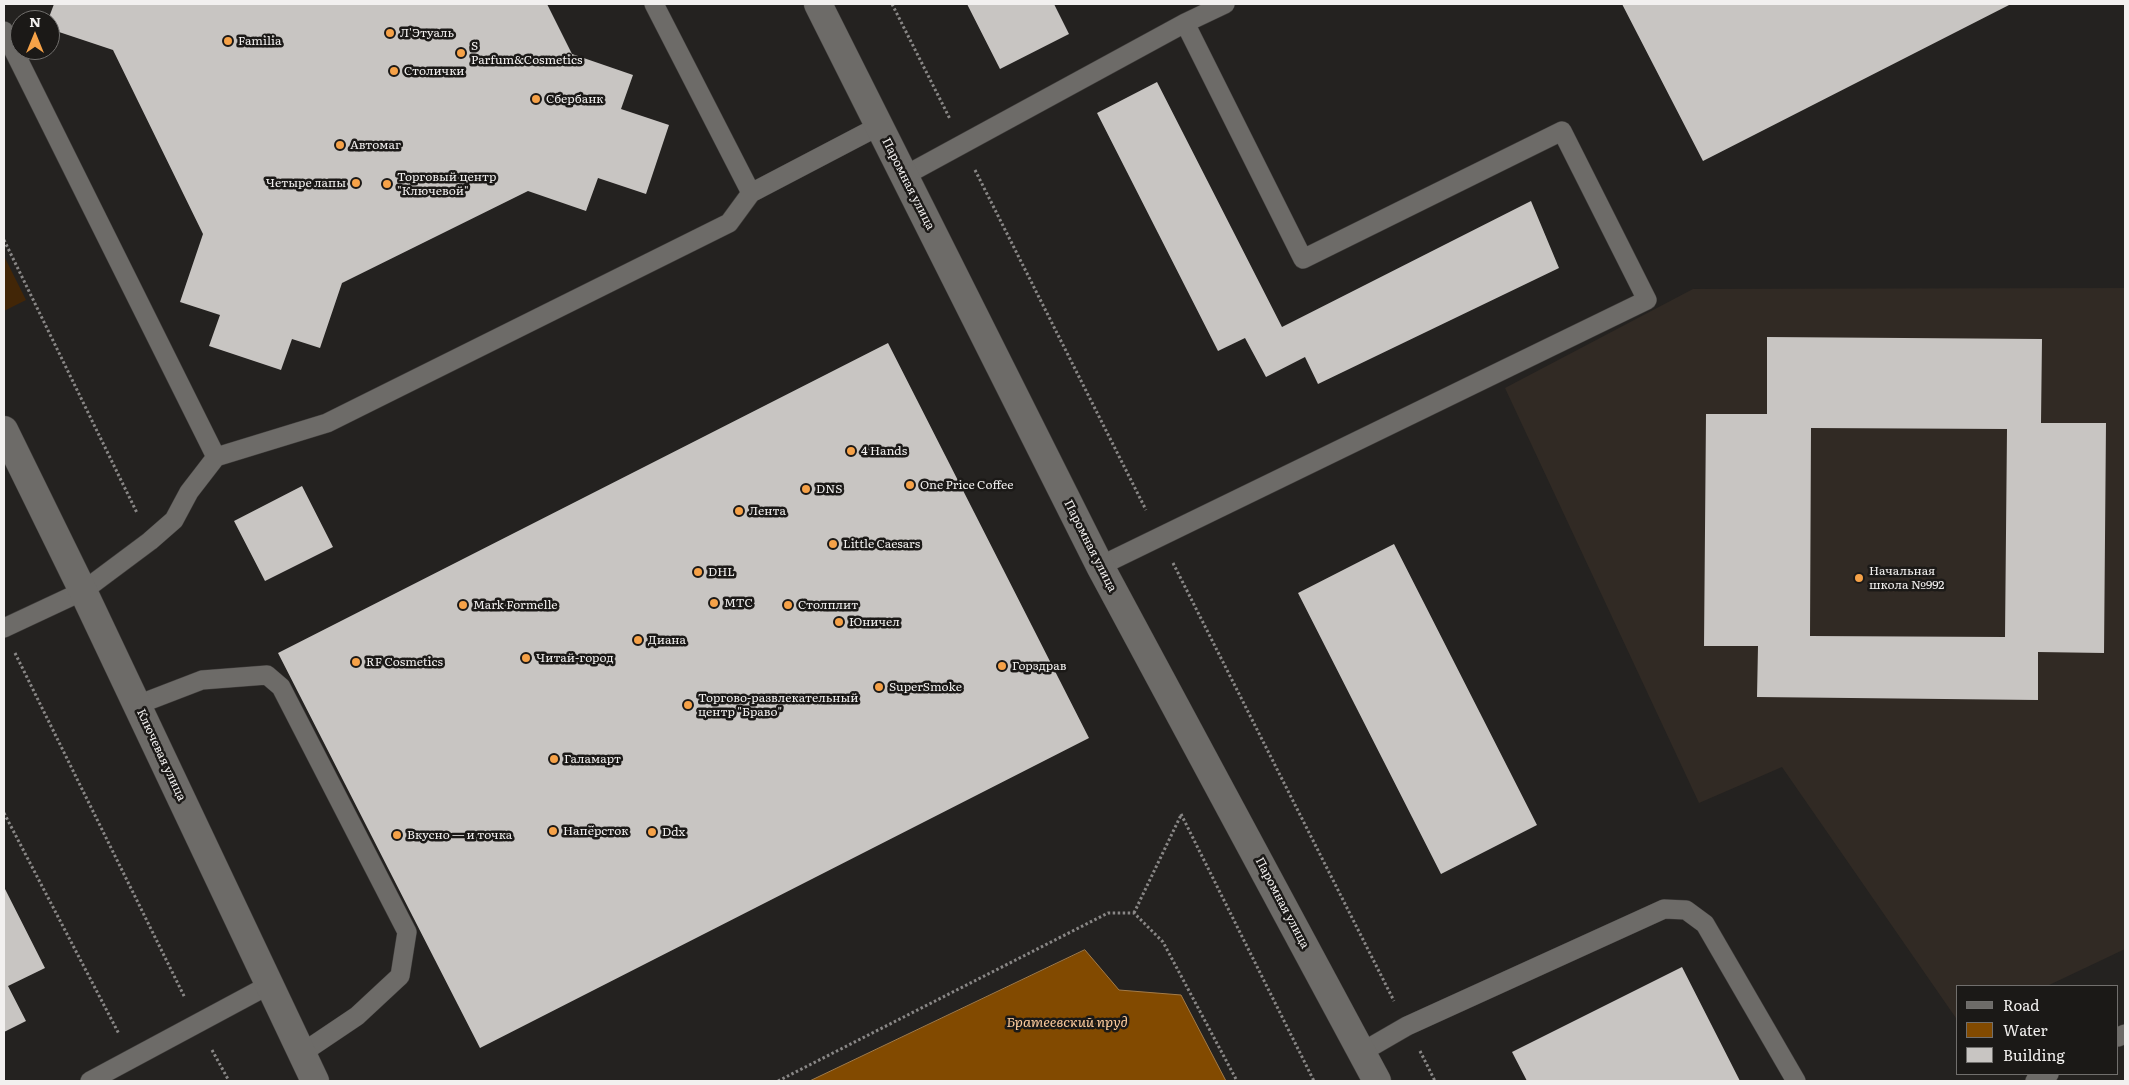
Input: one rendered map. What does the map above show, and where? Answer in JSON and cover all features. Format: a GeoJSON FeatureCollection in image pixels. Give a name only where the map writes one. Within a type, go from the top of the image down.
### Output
{"type":"FeatureCollection","features":[{"type":"Feature","properties":{"kind":"street","name":"Паромная улица"},"geometry":{"type":"LineString","coordinates":[[818,4],[1100,566],[1377,1081]]}},
{"type":"Feature","properties":{"kind":"street","name":"Ключевая улица"},"geometry":{"type":"LineString","coordinates":[[4,430],[83,591],[315,1081]]}},
{"type":"Feature","properties":{"kind":"lane"},"geometry":{"type":"LineString","coordinates":[[654,4],[751,193]]}},
{"type":"Feature","properties":{"kind":"lane"},"geometry":{"type":"LineString","coordinates":[[904,176],[1185,23],[1225,4]]}},
{"type":"Feature","properties":{"kind":"lane"},"geometry":{"type":"LineString","coordinates":[[1100,566],[1647,300],[1562,131],[1303,259],[1185,23]]}},
{"type":"Feature","properties":{"kind":"lane"},"geometry":{"type":"LineString","coordinates":[[4,31],[216,457]]}},
{"type":"Feature","properties":{"kind":"lane"},"geometry":{"type":"LineString","coordinates":[[4,628],[83,591],[150,541],[174,520],[189,492],[216,457],[327,423],[729,223],[751,193],[879,126]]}},
{"type":"Feature","properties":{"kind":"lane"},"geometry":{"type":"LineString","coordinates":[[137,706],[202,680],[267,675],[281,686],[407,932],[400,976],[357,1016],[302,1053]]}},
{"type":"Feature","properties":{"kind":"lane"},"geometry":{"type":"LineString","coordinates":[[1362,1052],[1407,1026],[1664,909],[1686,910],[1705,924],[1796,1081]]}},
{"type":"Feature","properties":{"kind":"lane"},"geometry":{"type":"LineString","coordinates":[[90,1081],[269,984]]}},
{"type":"Feature","properties":{"kind":"lane"},"geometry":{"type":"LineString","coordinates":[[2034,1081],[2047,1075]]}},
{"type":"Feature","properties":{"kind":"path"},"geometry":{"type":"LineString","coordinates":[[4,240],[150,541]]}},
{"type":"Feature","properties":{"kind":"path"},"geometry":{"type":"LineString","coordinates":[[12,648],[197,1024],[229,1081]]}},
{"type":"Feature","properties":{"kind":"path"},"geometry":{"type":"LineString","coordinates":[[4,813],[132,1059]]}},
{"type":"Feature","properties":{"kind":"path"},"geometry":{"type":"LineString","coordinates":[[1134,913],[1182,814],[1314,1081]]}},
{"type":"Feature","properties":{"kind":"path"},"geometry":{"type":"LineString","coordinates":[[778,1081],[1108,913],[1134,913],[1163,942],[1237,1081]]}},
{"type":"Feature","properties":{"kind":"shaded area"},"geometry":{"type":"Polygon","coordinates":[[[4,256],[26,300],[4,311],[4,256]]]}},
{"type":"Feature","properties":{"kind":"shaded area","name":"Начальная школа №992"},"geometry":{"type":"Polygon","coordinates":[[[2125,288],[2125,949],[2049,985],[1956,985],[1956,1018],[1782,767],[1699,803],[1505,388],[1693,289],[2125,288]]]}},
{"type":"Feature","properties":{"kind":"water","name":"Братеевский пруд"},"geometry":{"type":"Polygon","coordinates":[[[1085,950],[1119,990],[1181,995],[1226,1081],[810,1081],[1085,950]]]}},
{"type":"Feature","properties":{"kind":"building","name":"Торговый центр \"Ключевой\""},"geometry":{"type":"Polygon","coordinates":[[[54,4],[547,4],[572,54],[633,75],[621,109],[669,125],[646,194],[598,178],[586,211],[528,191],[342,283],[320,348],[292,339],[281,370],[209,346],[220,315],[180,302],[203,234],[113,50],[60,32],[60,10],[52,10],[54,4]]]}},
{"type":"Feature","properties":{"kind":"building"},"geometry":{"type":"Polygon","coordinates":[[[967,4],[1054,4],[1069,34],[1000,69],[967,4]]]}},
{"type":"Feature","properties":{"kind":"building"},"geometry":{"type":"Polygon","coordinates":[[[1622,4],[2011,4],[1703,161],[1622,4]]]}},
{"type":"Feature","properties":{"kind":"building"},"geometry":{"type":"Polygon","coordinates":[[[1157,82],[1282,327],[1531,201],[1559,268],[1318,384],[1305,357],[1266,377],[1245,338],[1218,351],[1097,113],[1157,82]]]}},
{"type":"Feature","properties":{"kind":"building"},"geometry":{"type":"Polygon","coordinates":[[[1767,337],[2042,339],[2041,423],[2106,423],[2104,653],[2038,652],[2038,700],[1757,697],[1758,646],[1704,646],[1706,414],[1767,414],[1767,337]],[[1811,428],[1810,636],[2005,637],[2007,429],[1811,428]]]}},
{"type":"Feature","properties":{"kind":"building","name":"Торгово-развлекательный центр \"Браво\""},"geometry":{"type":"Polygon","coordinates":[[[888,343],[1089,738],[480,1048],[278,653],[888,343]]]}},
{"type":"Feature","properties":{"kind":"building"},"geometry":{"type":"Polygon","coordinates":[[[302,486],[333,547],[265,581],[234,521],[302,486]]]}},
{"type":"Feature","properties":{"kind":"building"},"geometry":{"type":"Polygon","coordinates":[[[1394,544],[1537,825],[1441,874],[1298,593],[1394,544]]]}},
{"type":"Feature","properties":{"kind":"building"},"geometry":{"type":"Polygon","coordinates":[[[4,887],[45,968],[8,986],[26,1021],[4,1032],[4,887]]]}},
{"type":"Feature","properties":{"kind":"building"},"geometry":{"type":"Polygon","coordinates":[[[1682,967],[1740,1081],[1527,1081],[1512,1052],[1682,967]]]}},
{"type":"Feature","properties":{"kind":"place","name":"Л'Этуаль"},"geometry":{"type":"Point","coordinates":[390,33]}},
{"type":"Feature","properties":{"kind":"place","name":"Familia"},"geometry":{"type":"Point","coordinates":[228,41]}},
{"type":"Feature","properties":{"kind":"place","name":"S Parfum&Cosmetics"},"geometry":{"type":"Point","coordinates":[461,53]}},
{"type":"Feature","properties":{"kind":"place","name":"Столички"},"geometry":{"type":"Point","coordinates":[394,71]}},
{"type":"Feature","properties":{"kind":"place","name":"Сбербанк"},"geometry":{"type":"Point","coordinates":[536,99]}},
{"type":"Feature","properties":{"kind":"place","name":"Автомаг"},"geometry":{"type":"Point","coordinates":[340,145]}},
{"type":"Feature","properties":{"kind":"place","name":"Четыре лапы"},"geometry":{"type":"Point","coordinates":[356,183]}},
{"type":"Feature","properties":{"kind":"place","name":"Торговый центр \"Ключевой\""},"geometry":{"type":"Point","coordinates":[387,184]}},
{"type":"Feature","properties":{"kind":"place","name":"4 Hands"},"geometry":{"type":"Point","coordinates":[851,451]}},
{"type":"Feature","properties":{"kind":"place","name":"One Price Coffee"},"geometry":{"type":"Point","coordinates":[910,485]}},
{"type":"Feature","properties":{"kind":"place","name":"DNS"},"geometry":{"type":"Point","coordinates":[806,489]}},
{"type":"Feature","properties":{"kind":"place","name":"Лента"},"geometry":{"type":"Point","coordinates":[739,511]}},
{"type":"Feature","properties":{"kind":"place","name":"Little Caesars"},"geometry":{"type":"Point","coordinates":[833,544]}},
{"type":"Feature","properties":{"kind":"place","name":"DHL"},"geometry":{"type":"Point","coordinates":[698,572]}},
{"type":"Feature","properties":{"kind":"place","name":"Начальная школа №992"},"geometry":{"type":"Point","coordinates":[1859,578]}},
{"type":"Feature","properties":{"kind":"place","name":"МТС"},"geometry":{"type":"Point","coordinates":[714,603]}},
{"type":"Feature","properties":{"kind":"place","name":"Mark Formelle"},"geometry":{"type":"Point","coordinates":[463,605]}},
{"type":"Feature","properties":{"kind":"place","name":"Столплит"},"geometry":{"type":"Point","coordinates":[788,605]}},
{"type":"Feature","properties":{"kind":"place","name":"Юничел"},"geometry":{"type":"Point","coordinates":[839,622]}},
{"type":"Feature","properties":{"kind":"place","name":"Диана"},"geometry":{"type":"Point","coordinates":[638,640]}},
{"type":"Feature","properties":{"kind":"place","name":"Читай-город"},"geometry":{"type":"Point","coordinates":[526,658]}},
{"type":"Feature","properties":{"kind":"place","name":"RF Cosmetics"},"geometry":{"type":"Point","coordinates":[356,662]}},
{"type":"Feature","properties":{"kind":"place","name":"Горздрав"},"geometry":{"type":"Point","coordinates":[1002,666]}},
{"type":"Feature","properties":{"kind":"place","name":"SuperSmoke"},"geometry":{"type":"Point","coordinates":[879,687]}},
{"type":"Feature","properties":{"kind":"place","name":"Торгово-развлекательный центр \"Браво\""},"geometry":{"type":"Point","coordinates":[688,705]}},
{"type":"Feature","properties":{"kind":"place","name":"Галамарт"},"geometry":{"type":"Point","coordinates":[554,759]}},
{"type":"Feature","properties":{"kind":"place","name":"Напёрсток"},"geometry":{"type":"Point","coordinates":[553,831]}},
{"type":"Feature","properties":{"kind":"place","name":"Ddx"},"geometry":{"type":"Point","coordinates":[652,832]}},
{"type":"Feature","properties":{"kind":"place","name":"Вкусно — и точка"},"geometry":{"type":"Point","coordinates":[397,835]}}]}
